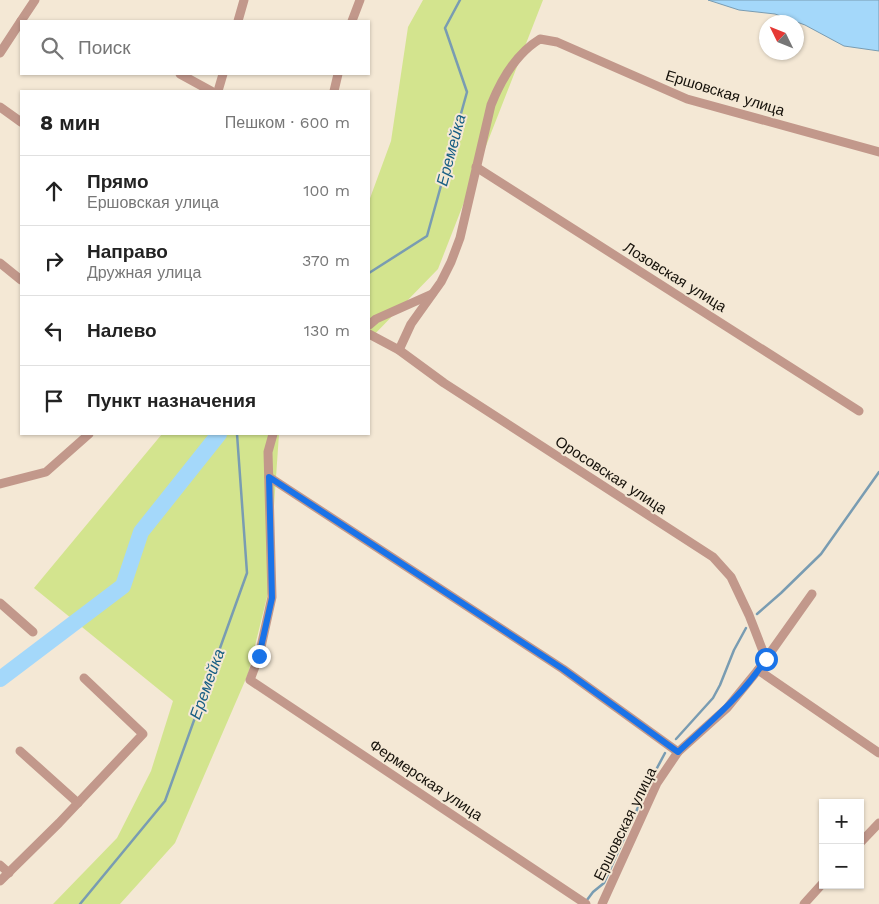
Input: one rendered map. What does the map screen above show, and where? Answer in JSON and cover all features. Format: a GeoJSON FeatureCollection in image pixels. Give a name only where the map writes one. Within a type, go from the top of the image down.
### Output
{"type":"FeatureCollection","features":[{"type":"Feature","properties":{"kind":"street"},"geometry":{"type":"LineString","coordinates":[[22,20],[35,0]]}},
{"type":"Feature","properties":{"kind":"street"},"geometry":{"type":"LineString","coordinates":[[238,20],[244,0]]}},
{"type":"Feature","properties":{"kind":"street"},"geometry":{"type":"LineString","coordinates":[[352,20],[360,0]]}},
{"type":"Feature","properties":{"kind":"street"},"geometry":{"type":"LineString","coordinates":[[0,53],[20,23]]}},
{"type":"Feature","properties":{"kind":"street","name":"Ершовская улица"},"geometry":{"type":"LineString","coordinates":[[476,167],[491,105],[498,88],[517,59],[530,45],[540,39],[557,42],[686,99],[879,152]]}},
{"type":"Feature","properties":{"kind":"street"},"geometry":{"type":"LineString","coordinates":[[182,75],[209,90]]}},
{"type":"Feature","properties":{"kind":"street"},"geometry":{"type":"LineString","coordinates":[[218,90],[223,75]]}},
{"type":"Feature","properties":{"kind":"street"},"geometry":{"type":"LineString","coordinates":[[334,90],[338,75]]}},
{"type":"Feature","properties":{"kind":"street"},"geometry":{"type":"LineString","coordinates":[[0,107],[20,121]]}},
{"type":"Feature","properties":{"kind":"street"},"geometry":{"type":"LineString","coordinates":[[399,350],[412,324],[452,262],[460,238],[476,167]]}},
{"type":"Feature","properties":{"kind":"street","name":"Лозовская улица"},"geometry":{"type":"LineString","coordinates":[[476,167],[859,411]]}},
{"type":"Feature","properties":{"kind":"street"},"geometry":{"type":"LineString","coordinates":[[0,263],[20,279]]}},
{"type":"Feature","properties":{"kind":"street"},"geometry":{"type":"LineString","coordinates":[[370,324],[376,319],[432,294]]}},
{"type":"Feature","properties":{"kind":"street","name":"Оросовская улица"},"geometry":{"type":"LineString","coordinates":[[370,335],[399,350],[444,383],[713,557],[731,577],[749,615],[766,659]]}},
{"type":"Feature","properties":{"kind":"street"},"geometry":{"type":"LineString","coordinates":[[0,484],[46,472],[88,435]]}},
{"type":"Feature","properties":{"kind":"street"},"geometry":{"type":"LineString","coordinates":[[273,435],[268,452],[269,477],[563,669],[678,752]]}},
{"type":"Feature","properties":{"kind":"street","name":"Фермерская улица"},"geometry":{"type":"LineString","coordinates":[[269,477],[272,598],[259,656],[250,680],[586,904]]}},
{"type":"Feature","properties":{"kind":"street","name":"Ершовская улица"},"geometry":{"type":"LineString","coordinates":[[602,904],[657,783],[678,752],[727,708],[758,670],[812,594]]}},
{"type":"Feature","properties":{"kind":"street"},"geometry":{"type":"LineString","coordinates":[[0,603],[33,632]]}},
{"type":"Feature","properties":{"kind":"street"},"geometry":{"type":"LineString","coordinates":[[758,670],[879,753]]}},
{"type":"Feature","properties":{"kind":"street"},"geometry":{"type":"LineString","coordinates":[[0,881],[143,734],[84,678]]}},
{"type":"Feature","properties":{"kind":"street"},"geometry":{"type":"LineString","coordinates":[[20,752],[78,802]]}},
{"type":"Feature","properties":{"kind":"street"},"geometry":{"type":"LineString","coordinates":[[864,839],[879,823]]}},
{"type":"Feature","properties":{"kind":"street"},"geometry":{"type":"LineString","coordinates":[[0,865],[9,873]]}},
{"type":"Feature","properties":{"kind":"street"},"geometry":{"type":"LineString","coordinates":[[804,904],[819,887]]}},
{"type":"Feature","properties":{"kind":"green space"},"geometry":{"type":"Polygon","coordinates":[[[423,0],[543,0],[438,269],[370,339],[370,198],[391,141],[408,27],[423,0]]]}},
{"type":"Feature","properties":{"kind":"green space"},"geometry":{"type":"Polygon","coordinates":[[[161,435],[279,435],[268,593],[248,674],[175,843],[120,904],[53,904],[117,838],[151,771],[173,701],[34,588],[161,435]]]}},
{"type":"Feature","properties":{"kind":"water"},"geometry":{"type":"Polygon","coordinates":[[[708,0],[879,0],[879,51],[844,46],[804,25],[804,15],[778,15],[739,10],[708,0]]]}},
{"type":"Feature","properties":{"kind":"waterway","name":"Еремейка"},"geometry":{"type":"LineString","coordinates":[[370,272],[427,236],[467,92],[445,28],[460,0]]}},
{"type":"Feature","properties":{"kind":"waterway","name":"Еремейка"},"geometry":{"type":"LineString","coordinates":[[0,679],[123,586],[141,532],[218,435]]}},
{"type":"Feature","properties":{"kind":"waterway","name":"Еремейка"},"geometry":{"type":"LineString","coordinates":[[80,904],[165,801],[247,573],[237,435]]}},
{"type":"Feature","properties":{"kind":"waterway"},"geometry":{"type":"LineString","coordinates":[[757,614],[821,554],[879,472]]}},
{"type":"Feature","properties":{"kind":"waterway"},"geometry":{"type":"LineString","coordinates":[[676,739],[713,698],[746,628]]}},
{"type":"Feature","properties":{"kind":"waterway"},"geometry":{"type":"LineString","coordinates":[[587,900],[604,883],[648,785],[665,753]]}},
{"type":"Feature","properties":{"kind":"route"},"geometry":{"type":"LineString","coordinates":[[259,656],[272,598],[269,477],[563,669],[678,752],[727,708],[766,659]]}}]}
